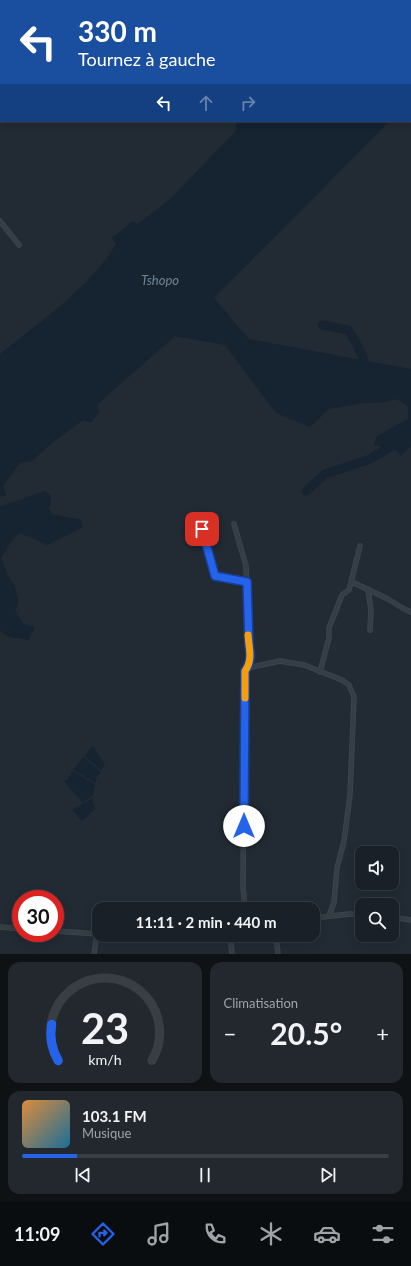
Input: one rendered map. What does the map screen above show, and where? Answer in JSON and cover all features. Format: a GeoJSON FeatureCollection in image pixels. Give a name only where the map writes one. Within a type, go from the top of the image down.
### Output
{"type":"FeatureCollection","features":[{"type":"Feature","properties":{"kind":"street"},"geometry":{"type":"LineString","coordinates":[[0,221],[19,245]]}},
{"type":"Feature","properties":{"kind":"street"},"geometry":{"type":"LineString","coordinates":[[199,520],[206,538],[215,576],[247,582]]}},
{"type":"Feature","properties":{"kind":"street"},"geometry":{"type":"LineString","coordinates":[[234,524],[246,566],[249,645],[251,654],[248,668],[245,671],[243,886],[244,902]]}},
{"type":"Feature","properties":{"kind":"street"},"geometry":{"type":"LineString","coordinates":[[320,672],[329,638],[329,628],[342,595],[349,590],[360,546]]}},
{"type":"Feature","properties":{"kind":"street"},"geometry":{"type":"LineString","coordinates":[[352,582],[388,599],[404,610],[411,612]]}},
{"type":"Feature","properties":{"kind":"street"},"geometry":{"type":"LineString","coordinates":[[368,589],[371,610],[370,630]]}},
{"type":"Feature","properties":{"kind":"street"},"geometry":{"type":"LineString","coordinates":[[248,668],[280,661],[298,664],[342,680],[349,685],[354,698],[350,795],[344,841],[336,868],[334,902],[329,916]]}},
{"type":"Feature","properties":{"kind":"street"},"geometry":{"type":"LineString","coordinates":[[320,917],[355,915]]}},
{"type":"Feature","properties":{"kind":"street"},"geometry":{"type":"LineString","coordinates":[[399,918],[411,920]]}},
{"type":"Feature","properties":{"kind":"street"},"geometry":{"type":"LineString","coordinates":[[0,928],[12,929]]}},
{"type":"Feature","properties":{"kind":"street"},"geometry":{"type":"LineString","coordinates":[[64,932],[92,934]]}},
{"type":"Feature","properties":{"kind":"street"},"geometry":{"type":"LineString","coordinates":[[94,954],[96,942]]}},
{"type":"Feature","properties":{"kind":"street"},"geometry":{"type":"LineString","coordinates":[[231,942],[232,954]]}},
{"type":"Feature","properties":{"kind":"street"},"geometry":{"type":"LineString","coordinates":[[277,942],[278,954]]}},
{"type":"Feature","properties":{"kind":"water","name":"Tshopo"},"geometry":{"type":"Polygon","coordinates":[[[389,122],[214,298],[249,339],[411,369],[411,446],[401,456],[395,449],[374,445],[377,436],[408,419],[408,406],[396,399],[381,403],[364,403],[329,409],[310,427],[276,413],[225,345],[175,336],[97,405],[99,412],[91,423],[83,420],[52,443],[32,461],[20,463],[3,486],[6,495],[0,497],[0,354],[79,289],[93,275],[116,244],[112,238],[132,221],[138,224],[171,198],[235,132],[237,123],[389,122]]]}},
{"type":"Feature","properties":{"kind":"water"},"geometry":{"type":"Polygon","coordinates":[[[44,491],[50,494],[51,503],[49,509],[52,514],[81,520],[83,527],[47,545],[20,533],[11,541],[1,558],[10,579],[14,583],[18,599],[18,605],[15,610],[23,623],[35,628],[28,640],[9,637],[0,631],[0,507],[44,491]]]}},
{"type":"Feature","properties":{"kind":"water"},"geometry":{"type":"Polygon","coordinates":[[[93,746],[105,765],[101,770],[84,756],[93,746]]]}},
{"type":"Feature","properties":{"kind":"water"},"geometry":{"type":"Polygon","coordinates":[[[83,757],[101,772],[96,778],[96,783],[73,770],[83,757]]]}},
{"type":"Feature","properties":{"kind":"water"},"geometry":{"type":"Polygon","coordinates":[[[72,771],[95,784],[93,796],[82,802],[64,781],[68,779],[72,771]]]}},
{"type":"Feature","properties":{"kind":"water"},"geometry":{"type":"Polygon","coordinates":[[[92,798],[95,809],[82,821],[72,810],[92,798]]]}},
{"type":"Feature","properties":{"kind":"waterway"},"geometry":{"type":"LineString","coordinates":[[322,325],[348,330],[362,355],[365,370]]}},
{"type":"Feature","properties":{"kind":"waterway"},"geometry":{"type":"LineString","coordinates":[[306,491],[325,474],[370,459],[411,435]]}},
{"type":"Feature","properties":{"kind":"slow traffic"},"geometry":{"type":"LineString","coordinates":[[245,698],[245,671],[248,668],[251,654],[248,635]]}},
{"type":"Feature","properties":{"kind":"route"},"geometry":{"type":"LineString","coordinates":[[202,529],[206,538],[215,576],[247,582],[249,645],[251,654],[248,668],[245,671],[244,826]]}}]}
